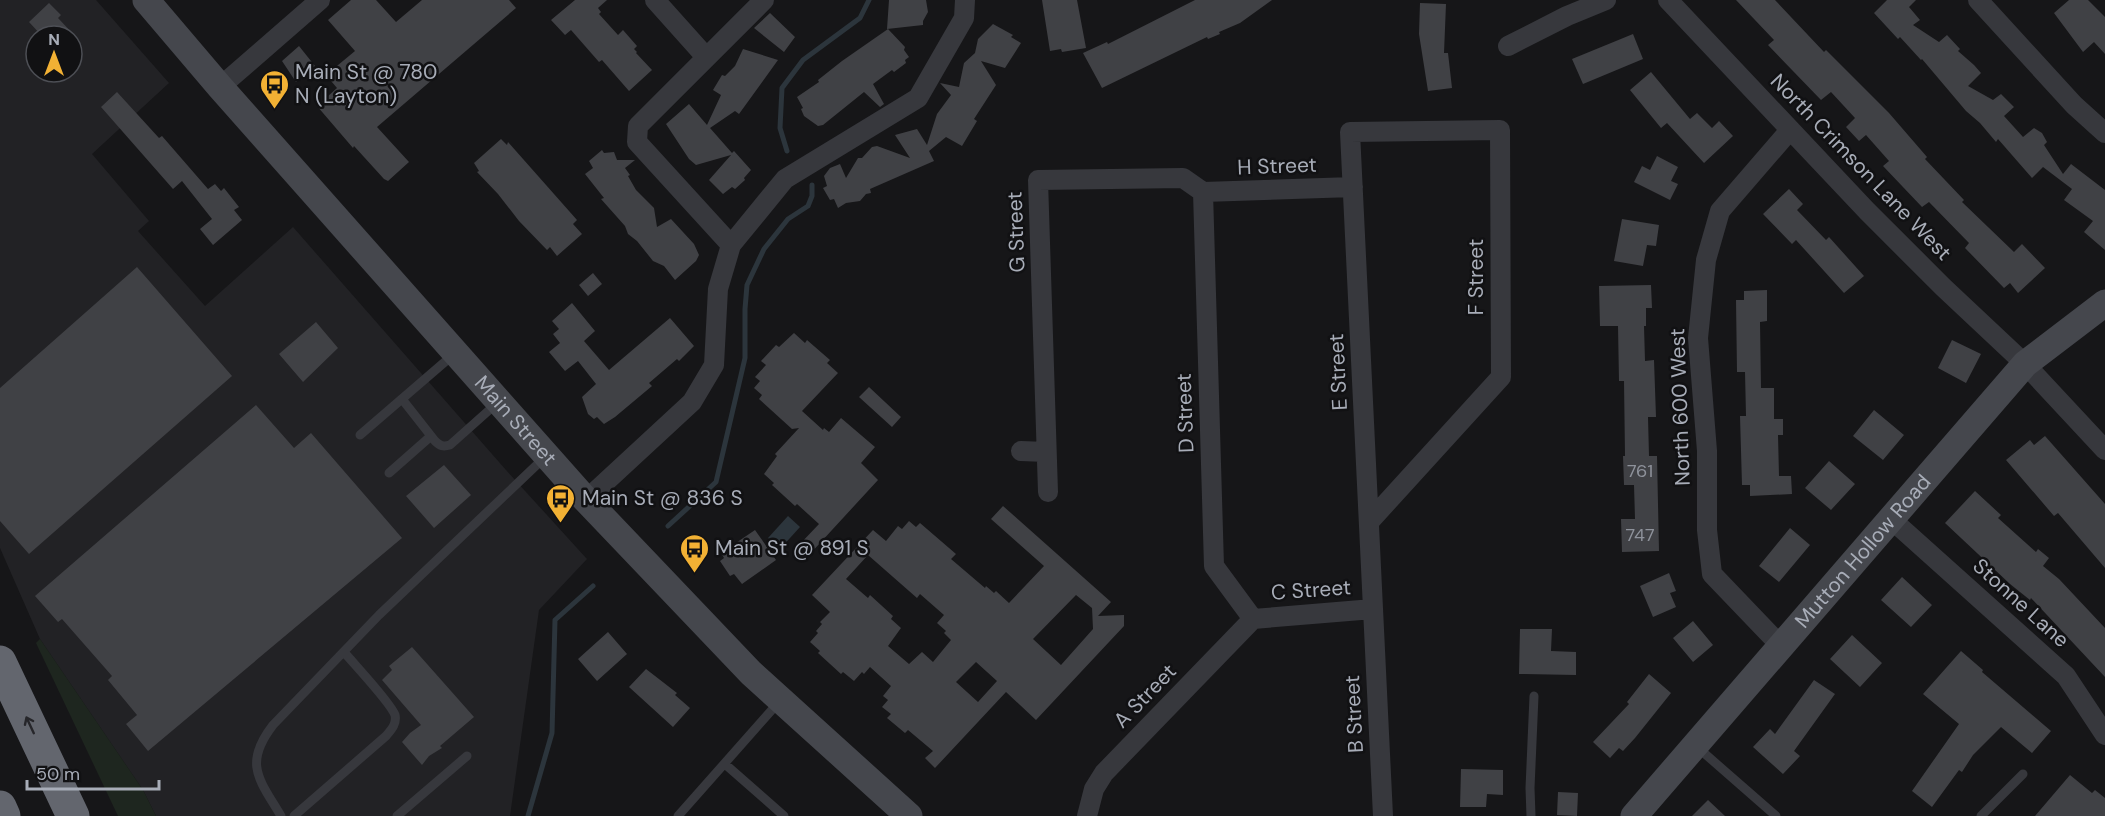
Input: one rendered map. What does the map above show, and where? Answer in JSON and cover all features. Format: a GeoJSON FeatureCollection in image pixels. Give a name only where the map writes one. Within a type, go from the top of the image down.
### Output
{"type":"FeatureCollection","features":[{"type":"Feature","properties":{"kind":"highway"},"geometry":{"type":"LineString","coordinates":[[0,662],[73,816]]}},
{"type":"Feature","properties":{"kind":"highway"},"geometry":{"type":"LineString","coordinates":[[0,807],[4,816]]}},
{"type":"Feature","properties":{"kind":"main road","name":"Main Street"},"geometry":{"type":"LineString","coordinates":[[146,0],[220,87],[586,500],[726,649],[780,701],[909,816]]}},
{"type":"Feature","properties":{"kind":"main road","name":"Mutton Hollow Road"},"geometry":{"type":"LineString","coordinates":[[1634,816],[2025,363],[2105,303]]}},
{"type":"Feature","properties":{"kind":"street"},"geometry":{"type":"LineString","coordinates":[[220,87],[320,0]]}},
{"type":"Feature","properties":{"kind":"street"},"geometry":{"type":"LineString","coordinates":[[655,0],[706,57]]}},
{"type":"Feature","properties":{"kind":"street"},"geometry":{"type":"LineString","coordinates":[[731,245],[637,142],[638,126],[764,0]]}},
{"type":"Feature","properties":{"kind":"street"},"geometry":{"type":"LineString","coordinates":[[586,500],[692,402],[714,365],[718,289],[731,245],[785,178],[918,98],[964,18],[965,0]]}},
{"type":"Feature","properties":{"kind":"street"},"geometry":{"type":"LineString","coordinates":[[1509,46],[1567,16],[1606,0]]}},
{"type":"Feature","properties":{"kind":"street","name":"North Crimson Lane West"},"geometry":{"type":"LineString","coordinates":[[1668,0],[1790,130],[1943,287],[2025,363],[2105,450]]}},
{"type":"Feature","properties":{"kind":"street"},"geometry":{"type":"LineString","coordinates":[[1978,0],[2074,105],[2105,133]]}},
{"type":"Feature","properties":{"kind":"street","name":"F Street"},"geometry":{"type":"LineString","coordinates":[[1350,132],[1500,130],[1501,377],[1369,522]]}},
{"type":"Feature","properties":{"kind":"street","name":"North 600 West"},"geometry":{"type":"LineString","coordinates":[[1781,646],[1712,574],[1707,530],[1707,451],[1698,338],[1706,260],[1720,211],[1790,130]]}},
{"type":"Feature","properties":{"kind":"street","name":"E Street"},"geometry":{"type":"LineString","coordinates":[[1350,132],[1373,609]]}},
{"type":"Feature","properties":{"kind":"street","name":"G Street"},"geometry":{"type":"LineString","coordinates":[[1048,492],[1038,180],[1183,178],[1203,192]]}},
{"type":"Feature","properties":{"kind":"street","name":"H Street"},"geometry":{"type":"LineString","coordinates":[[1203,192],[1353,187]]}},
{"type":"Feature","properties":{"kind":"street","name":"D Street"},"geometry":{"type":"LineString","coordinates":[[1203,192],[1214,566],[1253,619]]}},
{"type":"Feature","properties":{"kind":"street"},"geometry":{"type":"LineString","coordinates":[[1021,451],[1046,452]]}},
{"type":"Feature","properties":{"kind":"street","name":"Stonne Lane"},"geometry":{"type":"LineString","coordinates":[[1891,519],[2066,676],[2105,735]]}},
{"type":"Feature","properties":{"kind":"street","name":"C Street"},"geometry":{"type":"LineString","coordinates":[[1253,619],[1373,609]]}},
{"type":"Feature","properties":{"kind":"street","name":"B Street"},"geometry":{"type":"LineString","coordinates":[[1373,609],[1383,816]]}},
{"type":"Feature","properties":{"kind":"street","name":"A Street"},"geometry":{"type":"LineString","coordinates":[[1087,816],[1094,789],[1104,773],[1253,619]]}},
{"type":"Feature","properties":{"kind":"lane"},"geometry":{"type":"LineString","coordinates":[[360,435],[456,353]]}},
{"type":"Feature","properties":{"kind":"lane"},"geometry":{"type":"LineString","coordinates":[[402,399],[431,436],[444,447],[450,445],[499,402]]}},
{"type":"Feature","properties":{"kind":"lane"},"geometry":{"type":"LineString","coordinates":[[389,473],[431,436]]}},
{"type":"Feature","properties":{"kind":"lane"},"geometry":{"type":"LineString","coordinates":[[281,816],[258,773],[256,757],[260,741],[379,615],[546,457]]}},
{"type":"Feature","properties":{"kind":"lane"},"geometry":{"type":"LineString","coordinates":[[294,816],[386,736],[394,726],[395,716],[389,706],[344,652]]}},
{"type":"Feature","properties":{"kind":"lane"},"geometry":{"type":"LineString","coordinates":[[1531,816],[1534,696]]}},
{"type":"Feature","properties":{"kind":"lane"},"geometry":{"type":"LineString","coordinates":[[678,816],[780,701]]}},
{"type":"Feature","properties":{"kind":"lane"},"geometry":{"type":"LineString","coordinates":[[1695,745],[1776,816]]}},
{"type":"Feature","properties":{"kind":"lane"},"geometry":{"type":"LineString","coordinates":[[397,816],[466,756]]}},
{"type":"Feature","properties":{"kind":"lane"},"geometry":{"type":"LineString","coordinates":[[725,764],[784,816]]}},
{"type":"Feature","properties":{"kind":"lane"},"geometry":{"type":"LineString","coordinates":[[1981,816],[2023,774]]}},
{"type":"Feature","properties":{"kind":"shaded area"},"geometry":{"type":"Polygon","coordinates":[[[0,0],[96,0],[169,83],[92,154],[149,221],[138,231],[205,306],[293,227],[587,559],[539,610],[510,816],[156,816],[143,790],[40,639],[0,548],[0,0]]]}},
{"type":"Feature","properties":{"kind":"shaded area"},"geometry":{"type":"Polygon","coordinates":[[[788,516],[800,527],[780,549],[768,538],[788,516]]]}},
{"type":"Feature","properties":{"kind":"shaded area"},"geometry":{"type":"Polygon","coordinates":[[[40,639],[143,790],[156,816],[118,816],[36,643],[40,639]]]}},
{"type":"Feature","properties":{"kind":"building"},"geometry":{"type":"Polygon","coordinates":[[[351,0],[376,0],[396,22],[422,0],[509,0],[516,8],[377,127],[409,162],[388,181],[354,146],[353,148],[317,106],[337,88],[326,75],[355,51],[328,20],[351,0]]]}},
{"type":"Feature","properties":{"kind":"building"},"geometry":{"type":"Polygon","coordinates":[[[575,0],[607,0],[598,8],[601,12],[599,14],[618,35],[623,30],[637,46],[634,49],[636,53],[652,70],[629,91],[571,30],[565,35],[551,20],[575,0]]]}},
{"type":"Feature","properties":{"kind":"building"},"geometry":{"type":"Polygon","coordinates":[[[889,0],[926,0],[928,12],[923,25],[887,29],[889,0]]]}},
{"type":"Feature","properties":{"kind":"building"},"geometry":{"type":"Polygon","coordinates":[[[1042,0],[1077,0],[1086,48],[1062,52],[1061,49],[1050,51],[1042,0]]]}},
{"type":"Feature","properties":{"kind":"building"},"geometry":{"type":"Polygon","coordinates":[[[1195,0],[1272,0],[1240,23],[1219,32],[1220,34],[1208,39],[1207,37],[1102,88],[1083,53],[1107,42],[1108,44],[1195,0]]]}},
{"type":"Feature","properties":{"kind":"building"},"geometry":{"type":"Polygon","coordinates":[[[1736,0],[1775,0],[1824,52],[1826,50],[1889,113],[1927,157],[1925,159],[1964,200],[1962,202],[2014,252],[2022,244],[2045,268],[2018,293],[2010,283],[2004,288],[1965,248],[1969,243],[1929,202],[1922,207],[1883,166],[1889,161],[1866,135],[1859,141],[1846,127],[1855,118],[1831,92],[1821,100],[1768,45],[1774,40],[1736,0]]]}},
{"type":"Feature","properties":{"kind":"building"},"geometry":{"type":"Polygon","coordinates":[[[1887,0],[1916,0],[1909,7],[1920,20],[1913,25],[1939,42],[1947,35],[1960,49],[1958,51],[1981,73],[1968,86],[1993,100],[2001,94],[2014,107],[2004,116],[2023,137],[2034,128],[2042,133],[2047,142],[2044,145],[2063,174],[2071,164],[2105,190],[2105,250],[2084,232],[2093,221],[2064,200],[2072,189],[2043,167],[2032,178],[1998,139],[1996,142],[1966,111],[1922,59],[1900,37],[1898,39],[1874,13],[1887,0]]]}},
{"type":"Feature","properties":{"kind":"building"},"geometry":{"type":"Polygon","coordinates":[[[2069,0],[2088,0],[2105,17],[2105,54],[2094,42],[2083,52],[2054,13],[2069,0]]]}},
{"type":"Feature","properties":{"kind":"building"},"geometry":{"type":"Polygon","coordinates":[[[49,3],[61,15],[58,18],[64,24],[31,24],[29,22],[49,3]]]}},
{"type":"Feature","properties":{"kind":"building"},"geometry":{"type":"Polygon","coordinates":[[[1420,3],[1446,4],[1444,53],[1448,53],[1452,88],[1428,91],[1419,34],[1420,3]]]}},
{"type":"Feature","properties":{"kind":"building"},"geometry":{"type":"Polygon","coordinates":[[[770,13],[795,37],[784,52],[754,28],[770,13]]]}},
{"type":"Feature","properties":{"kind":"building"},"geometry":{"type":"Polygon","coordinates":[[[993,24],[1013,35],[1011,37],[1021,43],[1005,68],[981,61],[996,85],[974,119],[977,121],[962,146],[946,137],[929,151],[934,161],[870,189],[871,193],[866,194],[860,201],[846,203],[838,208],[834,199],[830,200],[823,188],[827,186],[824,176],[830,168],[840,164],[846,178],[858,158],[862,158],[872,147],[877,146],[910,158],[895,135],[917,129],[927,145],[937,114],[951,95],[940,83],[959,87],[964,63],[975,53],[978,39],[993,24]]]}},
{"type":"Feature","properties":{"kind":"building"},"geometry":{"type":"Polygon","coordinates":[[[888,29],[905,47],[904,50],[909,57],[905,60],[906,63],[894,72],[892,70],[873,84],[884,104],[880,107],[864,92],[823,125],[818,126],[804,116],[801,109],[803,108],[797,97],[819,82],[818,80],[842,61],[888,29]]]}},
{"type":"Feature","properties":{"kind":"building"},"geometry":{"type":"Polygon","coordinates":[[[1633,34],[1643,59],[1583,84],[1572,59],[1633,34]]]}},
{"type":"Feature","properties":{"kind":"building"},"geometry":{"type":"Polygon","coordinates":[[[299,46],[315,66],[296,82],[282,61],[299,46]]]}},
{"type":"Feature","properties":{"kind":"building"},"geometry":{"type":"Polygon","coordinates":[[[743,49],[778,60],[739,114],[735,111],[710,128],[751,170],[744,178],[745,180],[735,189],[732,187],[723,194],[709,180],[731,155],[696,165],[689,159],[666,124],[689,104],[707,125],[721,95],[713,90],[722,75],[725,76],[735,66],[743,49]]]}},
{"type":"Feature","properties":{"kind":"building"},"geometry":{"type":"Polygon","coordinates":[[[1651,72],[1690,119],[1697,113],[1712,128],[1719,121],[1733,136],[1704,163],[1667,123],[1661,128],[1630,90],[1651,72]]]}},
{"type":"Feature","properties":{"kind":"building"},"geometry":{"type":"Polygon","coordinates":[[[117,92],[159,138],[162,136],[208,189],[215,184],[221,191],[224,188],[239,207],[234,210],[242,220],[213,245],[200,229],[212,219],[182,181],[173,189],[101,107],[117,92]]]}},
{"type":"Feature","properties":{"kind":"building"},"geometry":{"type":"Polygon","coordinates":[[[501,139],[507,145],[508,142],[577,220],[573,224],[582,234],[557,256],[550,247],[547,250],[519,221],[477,172],[479,171],[474,163],[501,139]]]}},
{"type":"Feature","properties":{"kind":"building"},"geometry":{"type":"Polygon","coordinates":[[[602,150],[604,153],[614,152],[617,160],[635,160],[625,168],[636,190],[654,208],[657,227],[671,219],[694,244],[699,255],[696,261],[675,280],[664,266],[653,261],[637,241],[628,234],[625,226],[601,199],[604,198],[585,174],[593,168],[589,161],[602,150]]]}},
{"type":"Feature","properties":{"kind":"building"},"geometry":{"type":"Polygon","coordinates":[[[1657,156],[1678,167],[1671,181],[1678,184],[1670,200],[1634,182],[1642,166],[1650,170],[1657,156]]]}},
{"type":"Feature","properties":{"kind":"building"},"geometry":{"type":"Polygon","coordinates":[[[1789,189],[1803,204],[1797,210],[1826,240],[1829,237],[1864,276],[1844,293],[1796,240],[1792,244],[1763,214],[1789,189]]]}},
{"type":"Feature","properties":{"kind":"building"},"geometry":{"type":"Polygon","coordinates":[[[1622,219],[1659,225],[1656,246],[1647,245],[1643,266],[1614,261],[1622,219]]]}},
{"type":"Feature","properties":{"kind":"building"},"geometry":{"type":"Polygon","coordinates":[[[137,267],[232,376],[29,554],[0,521],[0,388],[137,267]]]}},
{"type":"Feature","properties":{"kind":"building"},"geometry":{"type":"Polygon","coordinates":[[[593,273],[602,284],[588,296],[579,285],[593,273]]]}},
{"type":"Feature","properties":{"kind":"building"},"geometry":{"type":"Polygon","coordinates":[[[1651,285],[1652,308],[1646,308],[1646,326],[1644,326],[1645,361],[1654,360],[1656,417],[1648,417],[1649,456],[1657,456],[1659,551],[1622,552],[1621,519],[1635,519],[1634,485],[1624,485],[1624,381],[1619,381],[1618,326],[1600,326],[1599,286],[1651,285]]]}},
{"type":"Feature","properties":{"kind":"building"},"geometry":{"type":"Polygon","coordinates":[[[1767,290],[1767,321],[1760,322],[1761,388],[1774,388],[1774,419],[1783,419],[1783,435],[1778,435],[1779,476],[1791,476],[1792,494],[1750,496],[1750,485],[1742,485],[1740,416],[1746,416],[1745,372],[1737,372],[1736,300],[1744,300],[1744,291],[1767,290]]]}},
{"type":"Feature","properties":{"kind":"building"},"geometry":{"type":"Polygon","coordinates":[[[572,303],[595,331],[584,341],[609,370],[670,318],[694,346],[679,361],[677,359],[649,383],[652,386],[604,424],[597,417],[594,419],[588,414],[582,397],[596,384],[578,361],[565,371],[549,352],[560,343],[553,334],[559,329],[552,321],[572,303]]]}},
{"type":"Feature","properties":{"kind":"building"},"geometry":{"type":"Polygon","coordinates":[[[316,322],[338,348],[303,382],[279,354],[316,322]]]}},
{"type":"Feature","properties":{"kind":"building"},"geometry":{"type":"Polygon","coordinates":[[[794,333],[805,343],[807,340],[830,360],[827,363],[838,373],[802,411],[823,430],[824,428],[829,432],[841,418],[875,447],[861,463],[878,480],[809,555],[799,545],[819,524],[797,504],[795,506],[772,485],[774,483],[764,474],[777,456],[775,454],[799,428],[792,429],[759,399],[762,395],[754,388],[760,381],[755,377],[766,365],[761,361],[776,345],[779,347],[794,333]]]}},
{"type":"Feature","properties":{"kind":"building"},"geometry":{"type":"Polygon","coordinates":[[[1952,340],[1981,354],[1966,383],[1938,368],[1952,340]]]}},
{"type":"Feature","properties":{"kind":"building"},"geometry":{"type":"Polygon","coordinates":[[[869,387],[901,417],[892,427],[859,397],[869,387]]]}},
{"type":"Feature","properties":{"kind":"building"},"geometry":{"type":"Polygon","coordinates":[[[256,405],[294,448],[311,433],[402,538],[148,751],[126,724],[137,715],[108,680],[112,676],[62,619],[58,622],[35,596],[256,405]]]}},
{"type":"Feature","properties":{"kind":"building"},"geometry":{"type":"Polygon","coordinates":[[[1874,410],[1904,435],[1883,460],[1853,436],[1874,410]]]}},
{"type":"Feature","properties":{"kind":"building"},"geometry":{"type":"Polygon","coordinates":[[[2045,436],[2105,504],[2105,568],[2058,513],[2054,516],[2006,460],[2030,440],[2034,445],[2045,436]]]}},
{"type":"Feature","properties":{"kind":"building"},"geometry":{"type":"Polygon","coordinates":[[[1829,461],[1855,484],[1831,510],[1805,488],[1829,461]]]}},
{"type":"Feature","properties":{"kind":"building"},"geometry":{"type":"Polygon","coordinates":[[[444,465],[471,495],[434,528],[406,496],[444,465]]]}},
{"type":"Feature","properties":{"kind":"building"},"geometry":{"type":"Polygon","coordinates":[[[1975,491],[2001,515],[1998,518],[2036,552],[2038,549],[2049,558],[2043,566],[2059,579],[2105,628],[2105,677],[2031,598],[2030,600],[2010,584],[1945,523],[1975,491]]]}},
{"type":"Feature","properties":{"kind":"building"},"geometry":{"type":"Polygon","coordinates":[[[1003,506],[1111,602],[1098,616],[1124,615],[1124,626],[1036,720],[1006,692],[935,768],[925,758],[933,751],[908,730],[905,733],[887,718],[891,714],[882,707],[888,700],[883,696],[891,686],[870,667],[854,681],[843,672],[841,674],[818,653],[820,651],[810,642],[818,633],[816,631],[822,624],[820,622],[830,612],[812,595],[873,530],[886,541],[898,526],[902,529],[909,521],[916,527],[920,523],[956,554],[951,559],[985,588],[986,586],[994,593],[996,591],[1009,603],[1044,566],[991,519],[1003,506]],[[868,555],[846,579],[868,598],[870,595],[893,616],[891,619],[901,628],[888,646],[909,664],[922,652],[933,662],[951,640],[944,633],[946,631],[937,623],[944,615],[920,594],[917,598],[868,555]],[[1076,595],[1033,639],[1061,665],[1093,629],[1092,608],[1076,595]],[[976,662],[956,682],[978,702],[997,681],[976,662]]]}},
{"type":"Feature","properties":{"kind":"building"},"geometry":{"type":"Polygon","coordinates":[[[1790,528],[1810,545],[1779,582],[1759,566],[1790,528]]]}},
{"type":"Feature","properties":{"kind":"building"},"geometry":{"type":"Polygon","coordinates":[[[755,530],[776,560],[742,584],[734,574],[730,576],[720,561],[724,558],[721,553],[755,530]]]}},
{"type":"Feature","properties":{"kind":"building"},"geometry":{"type":"Polygon","coordinates":[[[1669,573],[1676,591],[1670,593],[1676,607],[1653,617],[1640,586],[1669,573]]]}},
{"type":"Feature","properties":{"kind":"building"},"geometry":{"type":"Polygon","coordinates":[[[1902,577],[1932,605],[1911,627],[1881,600],[1902,577]]]}},
{"type":"Feature","properties":{"kind":"building"},"geometry":{"type":"Polygon","coordinates":[[[1693,621],[1713,645],[1693,662],[1673,638],[1693,621]]]}},
{"type":"Feature","properties":{"kind":"building"},"geometry":{"type":"Polygon","coordinates":[[[1520,629],[1552,629],[1551,651],[1576,652],[1576,675],[1519,674],[1520,629]]]}},
{"type":"Feature","properties":{"kind":"building"},"geometry":{"type":"Polygon","coordinates":[[[608,632],[627,654],[597,681],[578,659],[608,632]]]}},
{"type":"Feature","properties":{"kind":"building"},"geometry":{"type":"Polygon","coordinates":[[[1852,635],[1882,663],[1860,687],[1830,659],[1852,635]]]}},
{"type":"Feature","properties":{"kind":"building"},"geometry":{"type":"Polygon","coordinates":[[[412,647],[474,717],[440,746],[442,748],[429,756],[422,765],[402,742],[421,725],[382,680],[392,670],[389,666],[412,647]]]}},
{"type":"Feature","properties":{"kind":"building"},"geometry":{"type":"Polygon","coordinates":[[[1961,651],[2051,731],[2032,753],[2001,727],[1973,755],[1962,772],[1959,770],[1932,807],[1912,791],[1959,724],[1923,694],[1961,651]]]}},
{"type":"Feature","properties":{"kind":"building"},"geometry":{"type":"Polygon","coordinates":[[[646,669],[677,693],[675,695],[690,708],[673,727],[629,687],[646,669]]]}},
{"type":"Feature","properties":{"kind":"building"},"geometry":{"type":"Polygon","coordinates":[[[1649,674],[1671,693],[1623,751],[1619,748],[1610,758],[1593,742],[1629,704],[1627,702],[1649,674]]]}},
{"type":"Feature","properties":{"kind":"building"},"geometry":{"type":"Polygon","coordinates":[[[1814,680],[1835,694],[1794,751],[1800,756],[1783,774],[1753,747],[1770,729],[1775,734],[1814,680]]]}},
{"type":"Feature","properties":{"kind":"building"},"geometry":{"type":"Polygon","coordinates":[[[1461,769],[1503,770],[1503,795],[1487,794],[1486,807],[1460,807],[1461,769]]]}},
{"type":"Feature","properties":{"kind":"building"},"geometry":{"type":"Polygon","coordinates":[[[2070,775],[2092,793],[2095,790],[2105,798],[2105,816],[2035,816],[2070,775]]]}},
{"type":"Feature","properties":{"kind":"building"},"geometry":{"type":"Polygon","coordinates":[[[1558,792],[1578,793],[1577,816],[1557,815],[1558,792]]]}},
{"type":"Feature","properties":{"kind":"building"},"geometry":{"type":"Polygon","coordinates":[[[1708,800],[1725,816],[1692,816],[1708,800]]]}},
{"type":"Feature","properties":{"kind":"waterway"},"geometry":{"type":"LineString","coordinates":[[787,151],[780,128],[782,88],[803,60],[860,18],[869,0]]}},
{"type":"Feature","properties":{"kind":"waterway"},"geometry":{"type":"LineString","coordinates":[[668,526],[716,482],[745,358],[747,285],[764,249],[788,219],[808,206],[812,196],[812,185]]}},
{"type":"Feature","properties":{"kind":"waterway"},"geometry":{"type":"LineString","coordinates":[[528,816],[552,733],[555,620],[593,586]]}},
{"type":"Feature","properties":{"kind":"place","name":"Main St @ 780 N (Layton)"},"geometry":{"type":"Point","coordinates":[274,110]}},
{"type":"Feature","properties":{"kind":"place","name":"Main St @ 836 S"},"geometry":{"type":"Point","coordinates":[561,524]}},
{"type":"Feature","properties":{"kind":"place","name":"Main St @ 891 S"},"geometry":{"type":"Point","coordinates":[694,574]}}]}
